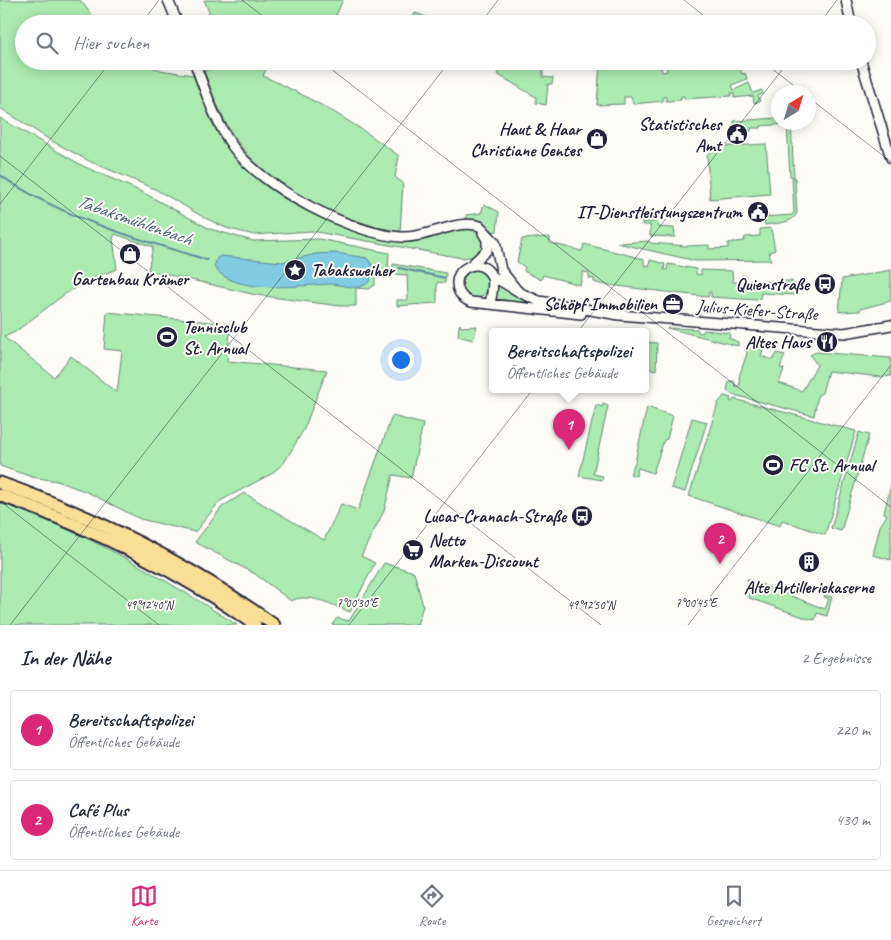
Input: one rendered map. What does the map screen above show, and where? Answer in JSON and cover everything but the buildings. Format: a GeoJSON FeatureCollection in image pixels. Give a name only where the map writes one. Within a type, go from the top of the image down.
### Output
{"type":"FeatureCollection","features":[{"type":"Feature","properties":{"kind":"highway"},"geometry":{"type":"LineString","coordinates":[[0,483],[89,517],[136,539],[219,586],[274,625]]}},
{"type":"Feature","properties":{"kind":"highway"},"geometry":{"type":"LineString","coordinates":[[0,495],[69,521],[131,550],[187,580],[255,625]]}},
{"type":"Feature","properties":{"kind":"street"},"geometry":{"type":"LineString","coordinates":[[168,0],[174,15]]}},
{"type":"Feature","properties":{"kind":"street"},"geometry":{"type":"LineString","coordinates":[[846,0],[849,15]]}},
{"type":"Feature","properties":{"kind":"street"},"geometry":{"type":"LineString","coordinates":[[198,70],[214,112],[235,149],[253,168],[284,192],[317,209],[366,229],[393,236],[418,236],[468,224],[480,226],[492,238],[501,270],[516,289]]}},
{"type":"Feature","properties":{"kind":"street"},"geometry":{"type":"LineString","coordinates":[[864,70],[891,158]]}},
{"type":"Feature","properties":{"kind":"street"},"geometry":{"type":"LineString","coordinates":[[468,224],[483,233],[488,245],[484,254],[469,266]]}},
{"type":"Feature","properties":{"kind":"street"},"geometry":{"type":"LineString","coordinates":[[490,304],[493,290],[492,275],[496,271],[499,262]]}},
{"type":"Feature","properties":{"kind":"street","name":"Julius-Kiefer-Straße"},"geometry":{"type":"LineString","coordinates":[[620,315],[603,316],[465,300],[457,288],[458,276],[469,266],[482,267],[516,289],[544,302],[620,315],[844,333],[891,325]]}},
{"type":"Feature","properties":{"kind":"street"},"geometry":{"type":"LineString","coordinates":[[479,302],[488,298],[493,290]]}},
{"type":"Feature","properties":{"kind":"green space"},"geometry":{"type":"Polygon","coordinates":[[[0,0],[80,0],[92,15],[15,15],[15,70],[160,70],[193,75],[208,112],[227,147],[256,178],[293,203],[313,214],[354,231],[402,242],[421,240],[456,230],[466,229],[475,231],[481,238],[484,249],[476,256],[462,258],[311,231],[254,235],[226,228],[155,189],[91,162],[50,140],[0,108],[0,0]]]}},
{"type":"Feature","properties":{"kind":"green space"},"geometry":{"type":"Polygon","coordinates":[[[204,0],[343,0],[336,15],[210,15],[204,0]]]}},
{"type":"Feature","properties":{"kind":"green space"},"geometry":{"type":"Polygon","coordinates":[[[266,70],[263,76],[333,112],[399,156],[395,177],[403,183],[400,232],[356,221],[334,213],[313,203],[273,178],[256,163],[235,138],[215,100],[204,71],[266,70]]]}},
{"type":"Feature","properties":{"kind":"green space"},"geometry":{"type":"Polygon","coordinates":[[[497,70],[543,70],[543,77],[553,78],[552,84],[548,84],[546,105],[536,103],[536,97],[497,74],[499,71],[497,70]]]}},
{"type":"Feature","properties":{"kind":"green space"},"geometry":{"type":"Polygon","coordinates":[[[600,70],[662,70],[662,72],[667,70],[740,70],[742,74],[745,73],[747,79],[732,85],[734,90],[749,83],[753,93],[762,90],[763,94],[758,96],[760,102],[754,103],[753,96],[734,98],[734,93],[731,93],[731,96],[684,99],[684,96],[681,96],[681,100],[666,101],[666,97],[663,97],[663,101],[633,104],[631,97],[624,97],[624,104],[597,105],[600,70]]]}},
{"type":"Feature","properties":{"kind":"green space"},"geometry":{"type":"Polygon","coordinates":[[[0,118],[83,166],[142,192],[210,229],[253,241],[319,239],[389,253],[388,274],[375,273],[375,285],[369,289],[356,288],[356,306],[340,306],[256,295],[148,270],[153,247],[115,234],[113,238],[117,269],[88,280],[65,294],[15,332],[4,337],[54,377],[71,356],[117,393],[122,351],[104,349],[107,312],[231,324],[227,361],[327,370],[304,429],[284,463],[271,474],[220,501],[195,532],[140,519],[87,492],[57,481],[32,477],[0,466],[0,118]]]}},
{"type":"Feature","properties":{"kind":"green space"},"geometry":{"type":"Polygon","coordinates":[[[771,118],[771,125],[744,131],[744,126],[734,125],[734,121],[771,118]]]}},
{"type":"Feature","properties":{"kind":"green space"},"geometry":{"type":"Polygon","coordinates":[[[787,130],[791,130],[794,177],[790,176],[787,130]]]}},
{"type":"Feature","properties":{"kind":"green space"},"geometry":{"type":"Polygon","coordinates":[[[766,144],[770,194],[710,199],[707,156],[712,147],[766,144]]]}},
{"type":"Feature","properties":{"kind":"green space"},"geometry":{"type":"Polygon","coordinates":[[[792,178],[795,178],[797,213],[795,217],[788,221],[765,225],[764,217],[792,215],[794,212],[792,178]]]}},
{"type":"Feature","properties":{"kind":"green space"},"geometry":{"type":"Polygon","coordinates":[[[484,204],[499,212],[497,231],[494,232],[482,223],[466,219],[466,215],[481,213],[484,204]]]}},
{"type":"Feature","properties":{"kind":"green space"},"geometry":{"type":"Polygon","coordinates":[[[654,220],[657,220],[658,227],[674,228],[675,237],[650,236],[650,225],[642,225],[642,222],[654,222],[654,220]]]}},
{"type":"Feature","properties":{"kind":"green space"},"geometry":{"type":"Polygon","coordinates":[[[771,228],[775,250],[769,252],[771,260],[696,261],[617,243],[649,241],[650,243],[687,246],[709,245],[709,249],[728,248],[728,243],[744,241],[745,237],[760,236],[760,229],[771,228]]]}},
{"type":"Feature","properties":{"kind":"green space"},"geometry":{"type":"Polygon","coordinates":[[[550,237],[550,243],[582,251],[584,244],[644,259],[644,265],[649,266],[650,260],[665,264],[664,270],[667,270],[668,264],[696,269],[696,274],[701,275],[701,270],[732,271],[733,282],[792,281],[792,284],[797,285],[796,295],[761,293],[760,299],[757,300],[711,297],[711,292],[709,292],[708,297],[600,284],[594,282],[594,279],[589,278],[589,273],[583,272],[580,285],[543,275],[541,280],[524,271],[525,267],[517,262],[522,239],[550,237]]]}},
{"type":"Feature","properties":{"kind":"green space"},"geometry":{"type":"Polygon","coordinates":[[[393,264],[446,273],[445,283],[437,282],[437,303],[397,306],[397,300],[408,300],[407,275],[393,274],[393,264]]]}},
{"type":"Feature","properties":{"kind":"green space"},"geometry":{"type":"Polygon","coordinates":[[[475,270],[485,274],[489,284],[485,294],[475,298],[465,294],[461,284],[465,274],[475,270]]]}},
{"type":"Feature","properties":{"kind":"green space"},"geometry":{"type":"Polygon","coordinates":[[[891,270],[891,301],[860,309],[860,311],[839,312],[842,279],[891,270]]]}},
{"type":"Feature","properties":{"kind":"green space"},"geometry":{"type":"Polygon","coordinates":[[[498,281],[542,307],[494,300],[498,281]]]}},
{"type":"Feature","properties":{"kind":"green space"},"geometry":{"type":"Polygon","coordinates":[[[460,324],[461,327],[477,326],[473,340],[458,336],[460,324]]]}},
{"type":"Feature","properties":{"kind":"green space"},"geometry":{"type":"Polygon","coordinates":[[[667,328],[697,329],[698,332],[702,333],[704,330],[730,333],[729,338],[738,342],[738,346],[667,328]]]}},
{"type":"Feature","properties":{"kind":"green space"},"geometry":{"type":"Polygon","coordinates":[[[649,342],[657,343],[656,370],[649,369],[649,342]]]}},
{"type":"Feature","properties":{"kind":"green space"},"geometry":{"type":"Polygon","coordinates":[[[745,346],[763,350],[761,356],[773,360],[777,353],[785,355],[780,368],[784,369],[779,383],[802,391],[817,365],[810,355],[816,352],[891,358],[891,376],[881,377],[828,371],[822,393],[818,395],[814,416],[734,395],[727,391],[729,381],[734,381],[736,387],[740,385],[739,377],[747,353],[745,346]]]}},
{"type":"Feature","properties":{"kind":"green space"},"geometry":{"type":"Polygon","coordinates":[[[724,396],[731,398],[730,401],[732,402],[734,399],[856,431],[825,535],[782,520],[780,526],[689,496],[718,403],[724,396]]]}},
{"type":"Feature","properties":{"kind":"green space"},"geometry":{"type":"Polygon","coordinates":[[[603,404],[608,406],[593,474],[603,476],[602,480],[579,476],[596,405],[602,407],[603,404]]]}},
{"type":"Feature","properties":{"kind":"green space"},"geometry":{"type":"Polygon","coordinates":[[[647,407],[673,416],[667,439],[664,440],[653,473],[638,468],[636,476],[630,474],[635,462],[647,407]]]}},
{"type":"Feature","properties":{"kind":"green space"},"geometry":{"type":"Polygon","coordinates":[[[392,416],[423,424],[411,478],[393,475],[384,511],[361,556],[375,563],[350,612],[313,599],[305,598],[291,601],[255,574],[195,542],[222,507],[244,493],[324,540],[341,504],[358,510],[392,416]]]}},
{"type":"Feature","properties":{"kind":"green space"},"geometry":{"type":"Polygon","coordinates":[[[692,418],[707,422],[685,492],[671,488],[692,418]]]}},
{"type":"Feature","properties":{"kind":"green space"},"geometry":{"type":"Polygon","coordinates":[[[859,432],[869,435],[841,531],[831,528],[859,432]]]}},
{"type":"Feature","properties":{"kind":"green space"},"geometry":{"type":"Polygon","coordinates":[[[891,485],[891,560],[873,555],[880,526],[887,515],[884,513],[891,485]]]}},
{"type":"Feature","properties":{"kind":"green space"},"geometry":{"type":"Polygon","coordinates":[[[0,503],[32,514],[93,541],[122,556],[237,625],[0,625],[0,503]]]}},
{"type":"Feature","properties":{"kind":"green space"},"geometry":{"type":"Polygon","coordinates":[[[384,563],[414,572],[423,606],[417,625],[332,625],[337,618],[349,621],[384,563]]]}},
{"type":"Feature","properties":{"kind":"green space"},"geometry":{"type":"Polygon","coordinates":[[[747,579],[825,609],[829,599],[824,597],[825,595],[832,597],[827,616],[817,613],[815,620],[806,618],[749,598],[752,583],[747,581],[747,579]]]}},
{"type":"Feature","properties":{"kind":"water","name":"Tabaksweiher"},"geometry":{"type":"Polygon","coordinates":[[[335,253],[367,258],[374,268],[370,281],[361,287],[329,284],[268,287],[237,282],[224,276],[214,267],[217,258],[221,256],[282,262],[316,254],[335,253]]]}},
{"type":"Feature","properties":{"kind":"waterway","name":"Tabaksmühlenbach"},"geometry":{"type":"LineString","coordinates":[[0,175],[23,190],[74,215],[126,235],[207,260]]}},
{"type":"Feature","properties":{"kind":"waterway","name":"Tabaksmühlenbach"},"geometry":{"type":"LineString","coordinates":[[399,268],[445,278]]}},
{"type":"Feature","properties":{"kind":"place","name":"Statistisches Amt"},"geometry":{"type":"Point","coordinates":[737,134]}},
{"type":"Feature","properties":{"kind":"place","name":"Haut & Haar Christiane Gentes"},"geometry":{"type":"Point","coordinates":[597,139]}},
{"type":"Feature","properties":{"kind":"place","name":"IT-Dienstleistungszentrum"},"geometry":{"type":"Point","coordinates":[758,212]}},
{"type":"Feature","properties":{"kind":"place","name":"Gartenbau Krämer"},"geometry":{"type":"Point","coordinates":[130,254]}},
{"type":"Feature","properties":{"kind":"place","name":"Tabaksweiher"},"geometry":{"type":"Point","coordinates":[295,270]}},
{"type":"Feature","properties":{"kind":"place","name":"Quienstraße"},"geometry":{"type":"Point","coordinates":[825,284]}},
{"type":"Feature","properties":{"kind":"place","name":"Schöpf Immobilien"},"geometry":{"type":"Point","coordinates":[673,304]}},
{"type":"Feature","properties":{"kind":"place","name":"Tennisclub St. Arnual"},"geometry":{"type":"Point","coordinates":[167,337]}},
{"type":"Feature","properties":{"kind":"place","name":"Altes Haus"},"geometry":{"type":"Point","coordinates":[827,342]}},
{"type":"Feature","properties":{"kind":"place","name":"Bereitschaftspolizei"},"geometry":{"type":"Point","coordinates":[569,450]}},
{"type":"Feature","properties":{"kind":"place","name":"FC St. Arnual"},"geometry":{"type":"Point","coordinates":[773,465]}},
{"type":"Feature","properties":{"kind":"place","name":"Lucas-Cranach-Straße"},"geometry":{"type":"Point","coordinates":[582,516]}},
{"type":"Feature","properties":{"kind":"place","name":"Netto Marken-Discount"},"geometry":{"type":"Point","coordinates":[413,550]}},
{"type":"Feature","properties":{"kind":"place","name":"Alte Artilleriekaserne"},"geometry":{"type":"Point","coordinates":[809,562]}},
{"type":"Feature","properties":{"kind":"place","name":"Café Plus"},"geometry":{"type":"Point","coordinates":[720,564]}}]}
